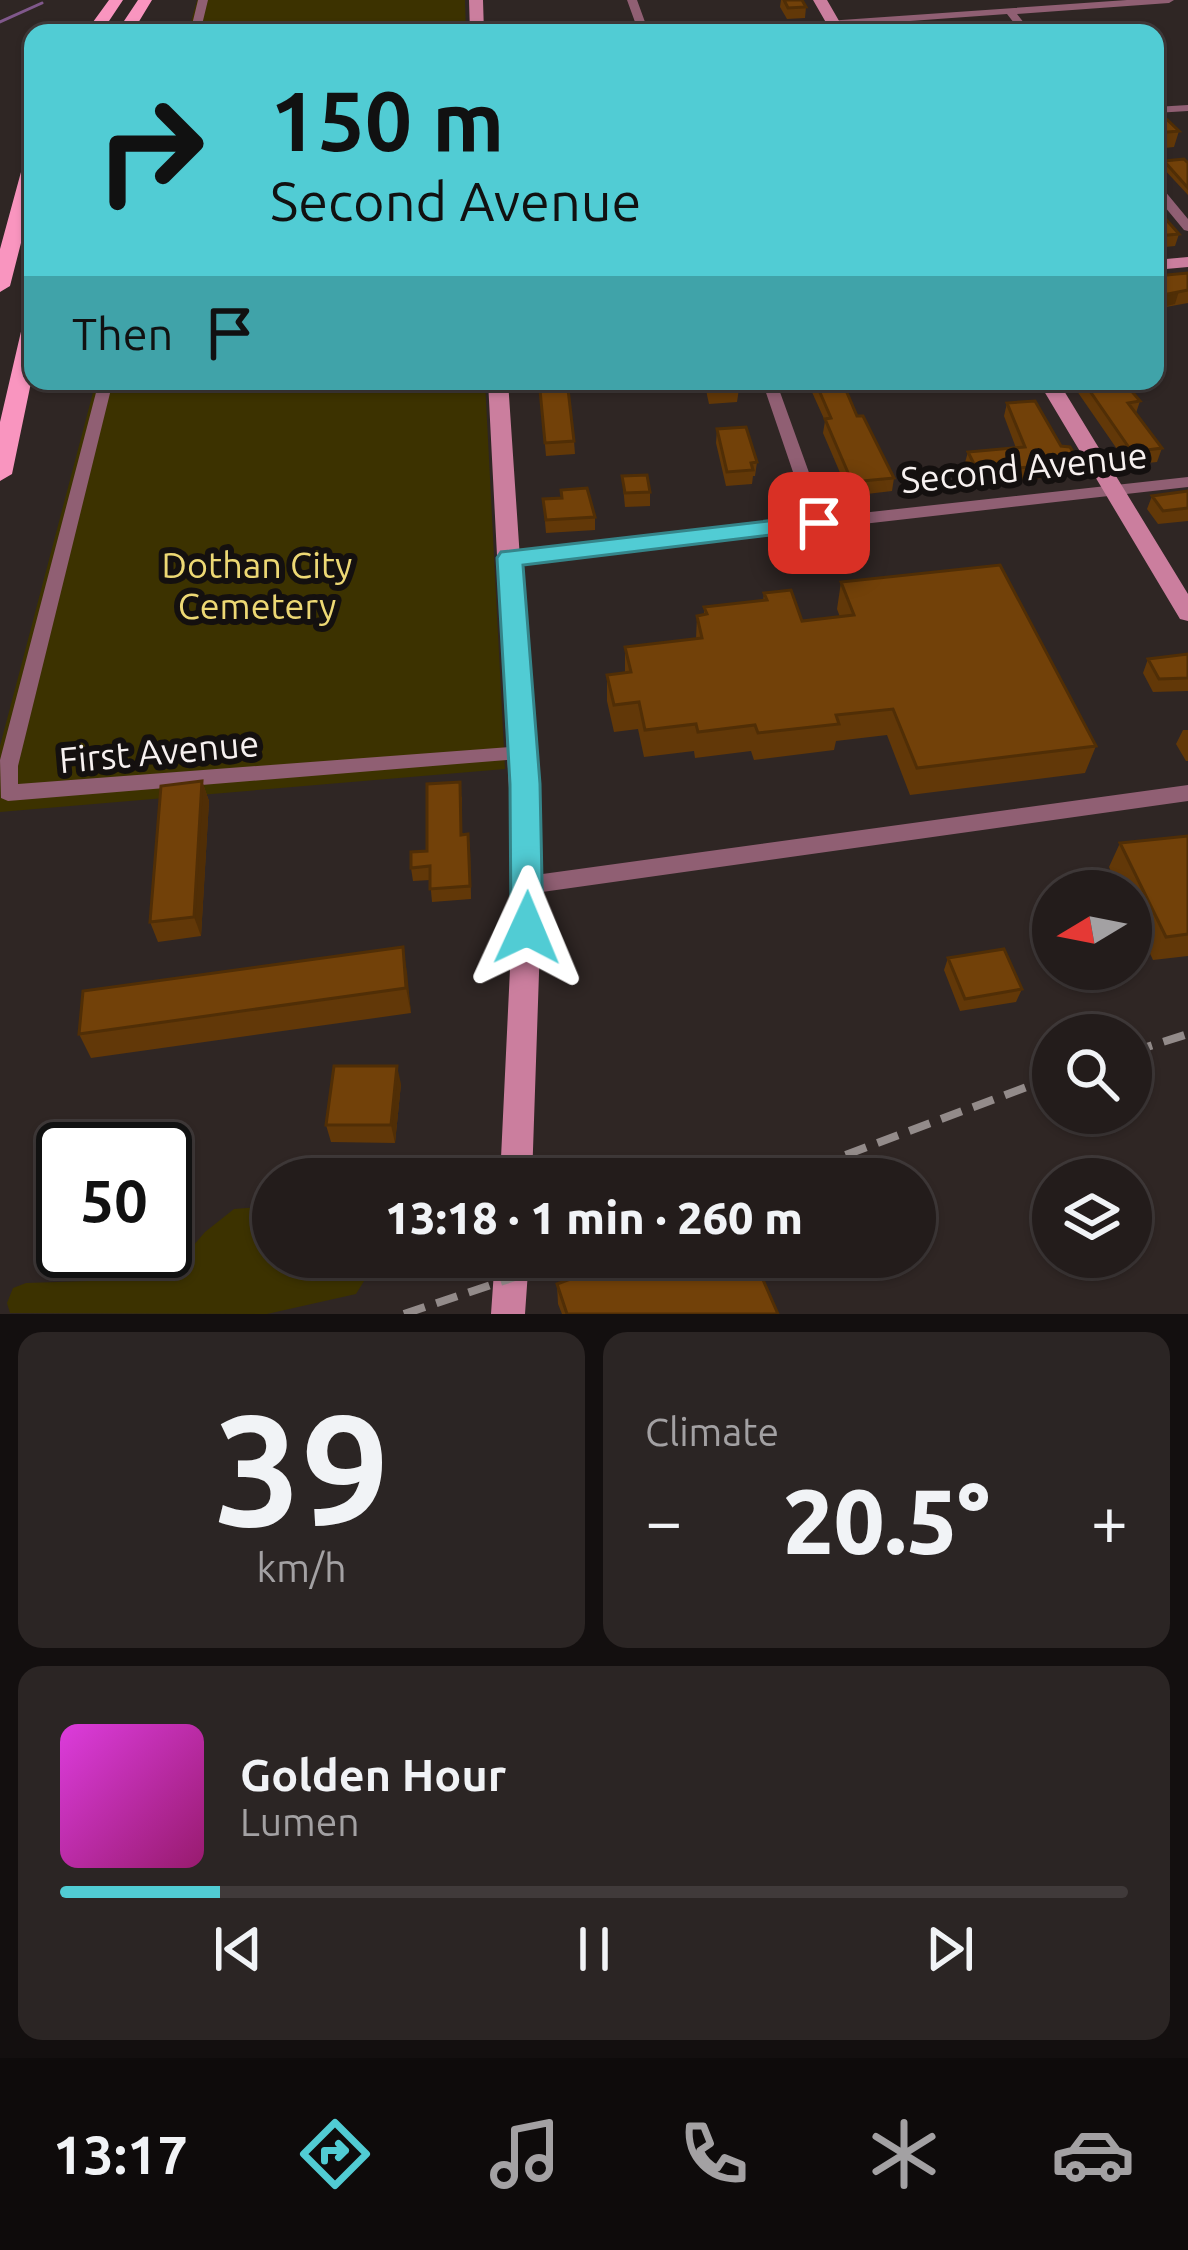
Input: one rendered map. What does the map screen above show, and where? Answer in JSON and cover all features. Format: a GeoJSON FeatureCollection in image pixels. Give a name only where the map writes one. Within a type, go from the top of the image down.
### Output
{"type":"FeatureCollection","features":[{"type":"Feature","properties":{"kind":"main road"},"geometry":{"type":"LineString","coordinates":[[0,286],[24,195]]}},
{"type":"Feature","properties":{"kind":"main road"},"geometry":{"type":"LineString","coordinates":[[0,474],[24,364]]}},
{"type":"Feature","properties":{"kind":"main road"},"geometry":{"type":"LineString","coordinates":[[499,390],[528,885],[517,1158]]}},
{"type":"Feature","properties":{"kind":"main road"},"geometry":{"type":"LineString","coordinates":[[1053,390],[1188,613]]}},
{"type":"Feature","properties":{"kind":"main road"},"geometry":{"type":"LineString","coordinates":[[508,1314],[511,1278]]}},
{"type":"Feature","properties":{"kind":"street"},"geometry":{"type":"LineString","coordinates":[[878,24],[1169,0]]}},
{"type":"Feature","properties":{"kind":"street"},"geometry":{"type":"LineString","coordinates":[[1010,11],[1021,24]]}},
{"type":"Feature","properties":{"kind":"street"},"geometry":{"type":"LineString","coordinates":[[1164,198],[1188,226]]}},
{"type":"Feature","properties":{"kind":"street","name":"First Avenue"},"geometry":{"type":"LineString","coordinates":[[104,390],[8,766],[8,793],[523,754]]}},
{"type":"Feature","properties":{"kind":"street"},"geometry":{"type":"LineString","coordinates":[[772,390],[819,523]]}},
{"type":"Feature","properties":{"kind":"street","name":"Second Avenue"},"geometry":{"type":"LineString","coordinates":[[510,558],[1188,482]]}},
{"type":"Feature","properties":{"kind":"street"},"geometry":{"type":"LineString","coordinates":[[528,885],[1188,793]]}},
{"type":"Feature","properties":{"kind":"green space"},"geometry":{"type":"Polygon","coordinates":[[[197,0],[465,0],[466,24],[190,24],[197,0]]]}},
{"type":"Feature","properties":{"kind":"green space","name":"Dothan City Cemetery"},"geometry":{"type":"Polygon","coordinates":[[[94,390],[485,390],[505,769],[0,812],[0,746],[94,390]]]}},
{"type":"Feature","properties":{"kind":"green space"},"geometry":{"type":"Polygon","coordinates":[[[252,1208],[252,1278],[366,1278],[356,1294],[267,1314],[10,1313],[7,1303],[13,1288],[26,1283],[192,1278],[192,1247],[234,1209],[252,1208]]]}},
{"type":"Feature","properties":{"kind":"building"},"geometry":{"type":"Polygon","coordinates":[[[784,0],[802,0],[806,7],[788,8],[784,0]]]}},
{"type":"Feature","properties":{"kind":"building"},"geometry":{"type":"Polygon","coordinates":[[[1164,117],[1179,131],[1164,132],[1164,117]]]}},
{"type":"Feature","properties":{"kind":"building"},"geometry":{"type":"Polygon","coordinates":[[[1184,159],[1188,163],[1188,188],[1164,161],[1184,159]]]}},
{"type":"Feature","properties":{"kind":"building"},"geometry":{"type":"Polygon","coordinates":[[[1164,217],[1179,234],[1164,235],[1164,217]]]}},
{"type":"Feature","properties":{"kind":"building"},"geometry":{"type":"Polygon","coordinates":[[[1188,273],[1188,290],[1164,295],[1164,275],[1188,273]]]}},
{"type":"Feature","properties":{"kind":"building"},"geometry":{"type":"Polygon","coordinates":[[[540,390],[568,390],[574,441],[545,443],[540,390]]]}},
{"type":"Feature","properties":{"kind":"building"},"geometry":{"type":"Polygon","coordinates":[[[819,390],[846,390],[894,478],[852,482],[825,419],[831,418],[819,390]]]}},
{"type":"Feature","properties":{"kind":"building"},"geometry":{"type":"Polygon","coordinates":[[[1089,390],[1131,390],[1140,401],[1128,403],[1162,448],[1132,452],[1089,390]]]}},
{"type":"Feature","properties":{"kind":"building"},"geometry":{"type":"Polygon","coordinates":[[[1035,401],[1061,446],[1070,447],[1079,462],[978,472],[968,452],[1025,447],[1007,403],[1035,401]]]}},
{"type":"Feature","properties":{"kind":"building"},"geometry":{"type":"Polygon","coordinates":[[[746,427],[757,462],[751,463],[753,470],[727,472],[717,429],[746,427]]]}},
{"type":"Feature","properties":{"kind":"building"},"geometry":{"type":"Polygon","coordinates":[[[647,475],[650,492],[625,493],[622,476],[647,475]]]}},
{"type":"Feature","properties":{"kind":"building"},"geometry":{"type":"Polygon","coordinates":[[[587,488],[595,517],[546,520],[543,499],[562,498],[561,490],[587,488]]]}},
{"type":"Feature","properties":{"kind":"building"},"geometry":{"type":"Polygon","coordinates":[[[1188,491],[1188,508],[1163,511],[1152,496],[1188,491]]]}},
{"type":"Feature","properties":{"kind":"building"},"geometry":{"type":"Polygon","coordinates":[[[1000,565],[1096,746],[917,768],[893,709],[836,715],[839,724],[758,733],[755,725],[698,732],[696,724],[645,730],[639,702],[614,705],[607,675],[631,672],[625,647],[702,638],[697,616],[707,614],[704,607],[767,600],[764,593],[791,590],[802,621],[854,615],[841,582],[1000,565]]]}},
{"type":"Feature","properties":{"kind":"building"},"geometry":{"type":"Polygon","coordinates":[[[1188,654],[1188,678],[1159,679],[1148,659],[1188,654]]]}},
{"type":"Feature","properties":{"kind":"building"},"geometry":{"type":"Polygon","coordinates":[[[202,781],[194,917],[150,922],[161,786],[202,781]]]}},
{"type":"Feature","properties":{"kind":"building"},"geometry":{"type":"Polygon","coordinates":[[[460,782],[461,835],[468,834],[470,886],[430,889],[430,866],[411,868],[411,852],[427,851],[427,784],[460,782]]]}},
{"type":"Feature","properties":{"kind":"building"},"geometry":{"type":"Polygon","coordinates":[[[1188,836],[1188,934],[1166,937],[1152,908],[1152,870],[1133,870],[1120,843],[1188,836]]]}},
{"type":"Feature","properties":{"kind":"building"},"geometry":{"type":"Polygon","coordinates":[[[403,947],[406,988],[79,1034],[83,991],[403,947]]]}},
{"type":"Feature","properties":{"kind":"building"},"geometry":{"type":"Polygon","coordinates":[[[1004,949],[1022,989],[965,999],[948,958],[1004,949]]]}},
{"type":"Feature","properties":{"kind":"building"},"geometry":{"type":"Polygon","coordinates":[[[334,1066],[397,1066],[391,1125],[326,1125],[334,1066]]]}},
{"type":"Feature","properties":{"kind":"building"},"geometry":{"type":"Polygon","coordinates":[[[573,1278],[762,1278],[778,1314],[567,1314],[557,1284],[573,1278]]]}},
{"type":"Feature","properties":{"kind":"waterway"},"geometry":{"type":"LineString","coordinates":[[0,22],[42,3]]}},
{"type":"Feature","properties":{"kind":"railway"},"geometry":{"type":"LineString","coordinates":[[1152,1045],[1188,1034]]}},
{"type":"Feature","properties":{"kind":"railway"},"geometry":{"type":"LineString","coordinates":[[838,1158],[1032,1085]]}},
{"type":"Feature","properties":{"kind":"railway"},"geometry":{"type":"LineString","coordinates":[[404,1314],[512,1278]]}},
{"type":"Feature","properties":{"kind":"route"},"geometry":{"type":"LineString","coordinates":[[527,928],[525,784],[510,558],[819,523]]}}]}
